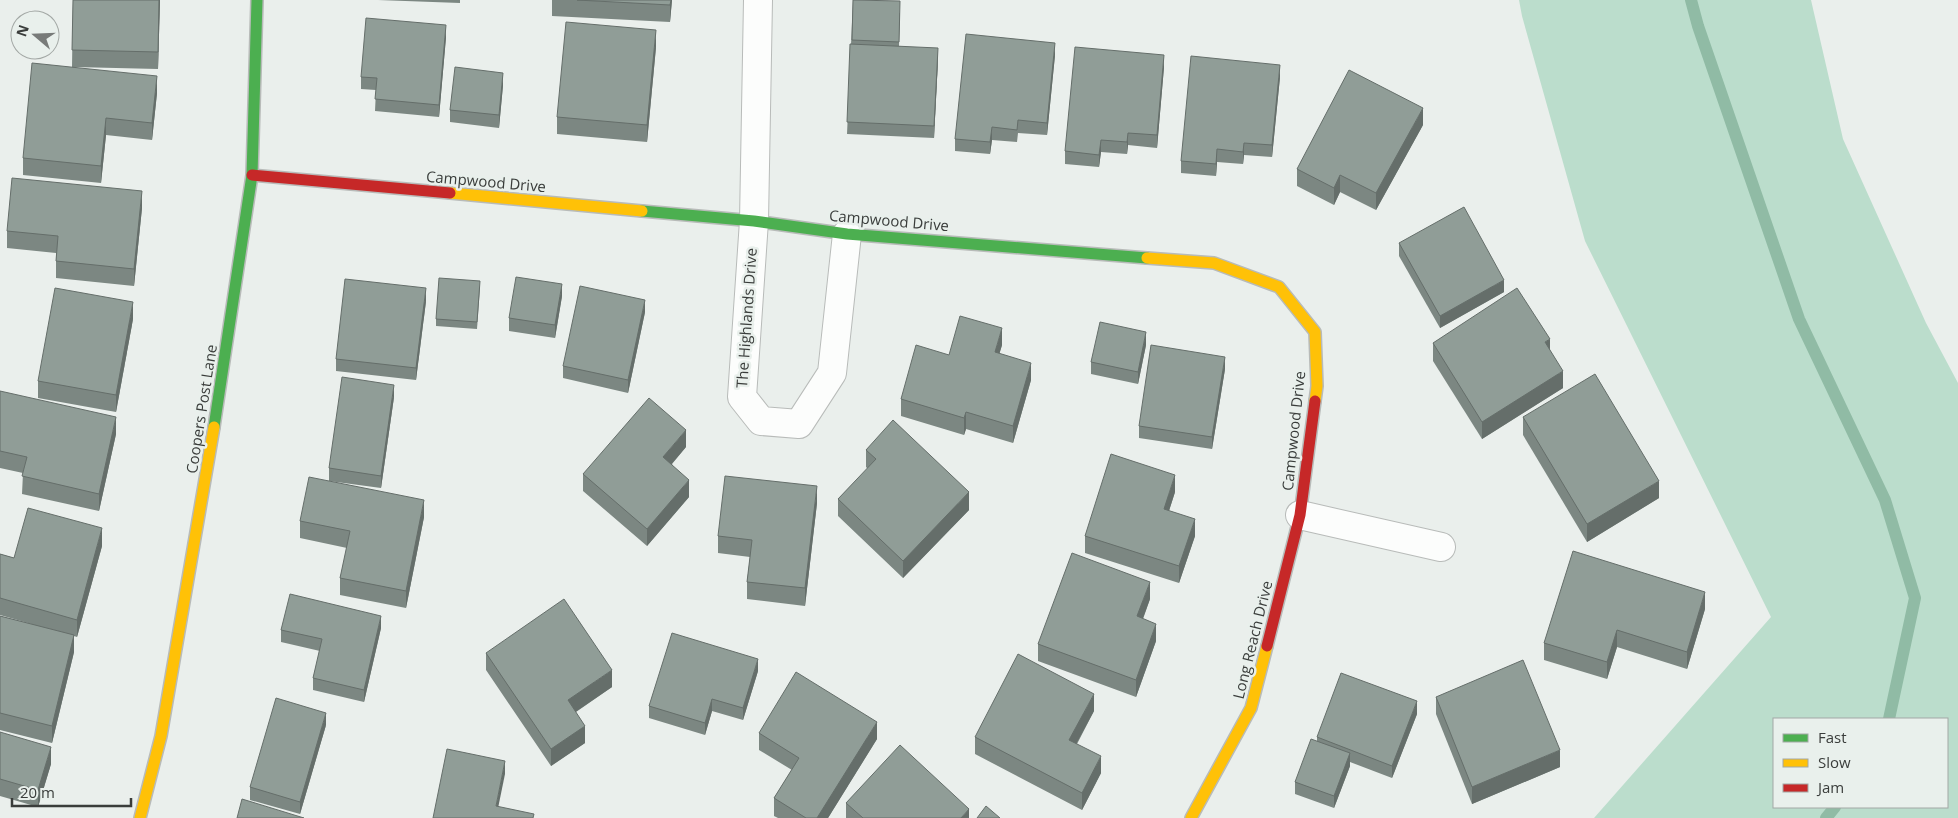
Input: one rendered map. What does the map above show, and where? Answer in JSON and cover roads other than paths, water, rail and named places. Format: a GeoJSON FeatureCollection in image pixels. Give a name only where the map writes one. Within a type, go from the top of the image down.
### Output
{"type":"FeatureCollection","features":[{"type":"Feature","properties":{"kind":"street","name":"Coopers Post Lane"},"geometry":{"type":"LineString","coordinates":[[140,818],[161,736],[206,478],[252,175],[257,0]]}},
{"type":"Feature","properties":{"kind":"street","name":"The Highlands Drive"},"geometry":{"type":"LineString","coordinates":[[758,0],[754,221],[742,396],[761,421],[799,424],[832,373],[847,234]]}},
{"type":"Feature","properties":{"kind":"street","name":"Campwood Drive"},"geometry":{"type":"LineString","coordinates":[[252,175],[754,221],[847,234],[1214,263],[1279,287],[1315,332],[1317,386],[1300,516]]}},
{"type":"Feature","properties":{"kind":"street"},"geometry":{"type":"LineString","coordinates":[[1300,516],[1441,547]]}},
{"type":"Feature","properties":{"kind":"street","name":"Long Reach Drive"},"geometry":{"type":"LineString","coordinates":[[1191,818],[1251,708],[1300,516]]}},
{"type":"Feature","properties":{"kind":"waterway"},"geometry":{"type":"LineString","coordinates":[[1691,0],[1698,26],[1799,319],[1885,500],[1915,598],[1889,718]]}},
{"type":"Feature","properties":{"kind":"waterway"},"geometry":{"type":"LineString","coordinates":[[1826,818],[1834,808]]}}]}
